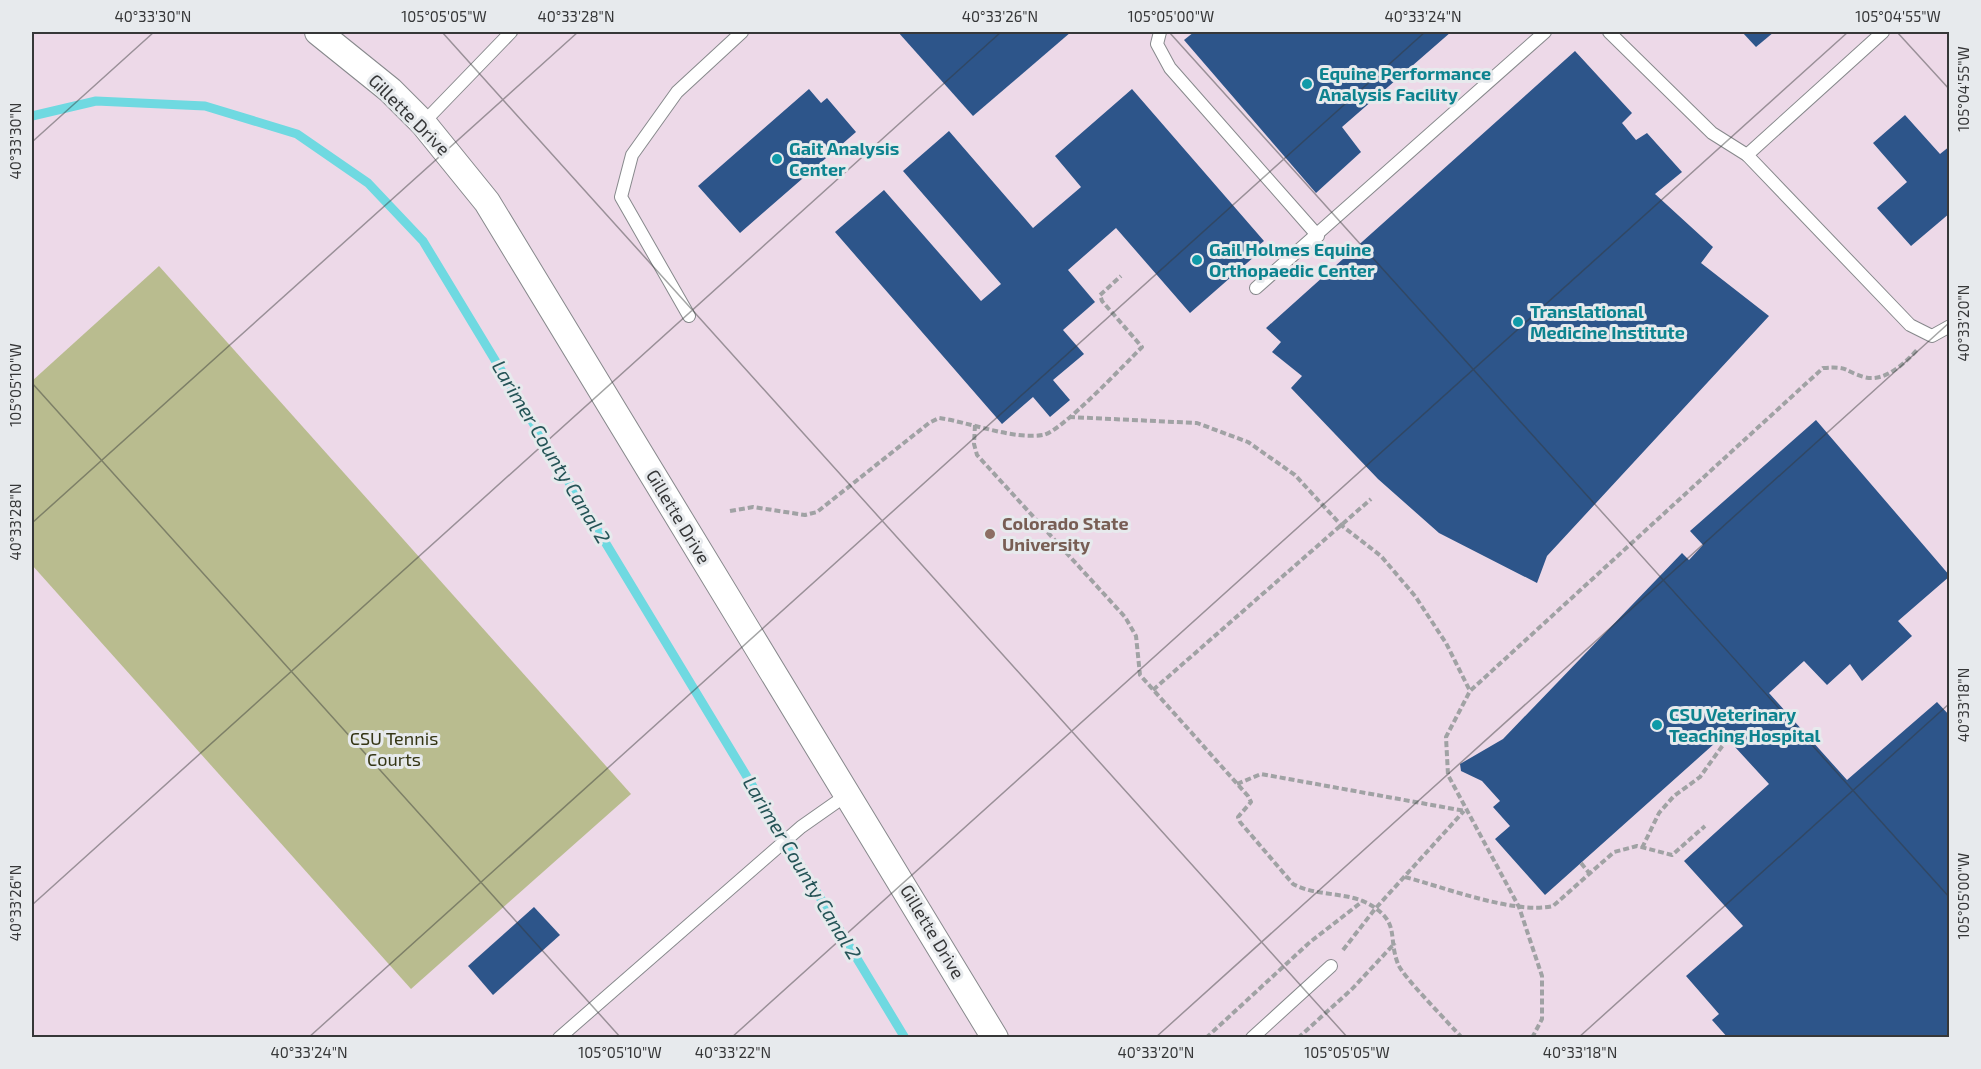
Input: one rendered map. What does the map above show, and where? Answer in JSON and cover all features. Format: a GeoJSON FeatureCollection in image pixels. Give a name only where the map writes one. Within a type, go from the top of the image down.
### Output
{"type":"FeatureCollection","features":[{"type":"Feature","properties":{"kind":"street","name":"Gillette Drive"},"geometry":{"type":"LineString","coordinates":[[318,32],[390,90],[423,123],[487,202],[996,1038]]}},
{"type":"Feature","properties":{"kind":"lane"},"geometry":{"type":"LineString","coordinates":[[423,123],[511,32]]}},
{"type":"Feature","properties":{"kind":"lane"},"geometry":{"type":"LineString","coordinates":[[689,316],[621,197],[632,155],[677,92],[742,32]]}},
{"type":"Feature","properties":{"kind":"lane"},"geometry":{"type":"LineString","coordinates":[[1160,32],[1157,44],[1170,68],[1318,236]]}},
{"type":"Feature","properties":{"kind":"lane"},"geometry":{"type":"LineString","coordinates":[[1256,288],[1318,236],[1545,32]]}},
{"type":"Feature","properties":{"kind":"lane"},"geometry":{"type":"LineString","coordinates":[[1609,32],[1712,133],[1747,155],[1910,325],[1932,336],[1950,326]]}},
{"type":"Feature","properties":{"kind":"lane"},"geometry":{"type":"LineString","coordinates":[[1747,155],[1883,32]]}},
{"type":"Feature","properties":{"kind":"lane"},"geometry":{"type":"LineString","coordinates":[[559,1038],[801,827],[848,794]]}},
{"type":"Feature","properties":{"kind":"lane"},"geometry":{"type":"LineString","coordinates":[[1252,1038],[1331,966]]}},
{"type":"Feature","properties":{"kind":"path"},"geometry":{"type":"LineString","coordinates":[[730,512],[753,507],[805,515],[817,512],[929,423],[939,418],[1023,435],[1044,435],[1069,417],[1142,347],[1102,301],[1100,295],[1121,276]]}},
{"type":"Feature","properties":{"kind":"path"},"geometry":{"type":"LineString","coordinates":[[1532,1038],[1542,1018],[1542,976],[1518,907],[1465,811],[1448,775],[1446,737],[1470,691],[1823,368],[1842,366],[1866,378],[1896,372],[1932,336]]}},
{"type":"Feature","properties":{"kind":"path"},"geometry":{"type":"LineString","coordinates":[[1069,417],[1197,423],[1248,442],[1295,475],[1341,525],[1381,556],[1415,596],[1446,643],[1470,691]]}},
{"type":"Feature","properties":{"kind":"path"},"geometry":{"type":"LineString","coordinates":[[975,425],[974,444],[977,455],[1125,617],[1136,636],[1140,675],[1238,784],[1251,802],[1238,817],[1240,822],[1293,884],[1303,889],[1364,902],[1390,922],[1398,965],[1462,1038]]}},
{"type":"Feature","properties":{"kind":"path"},"geometry":{"type":"LineString","coordinates":[[1153,690],[1371,499]]}},
{"type":"Feature","properties":{"kind":"path"},"geometry":{"type":"LineString","coordinates":[[1642,848],[1659,813],[1674,796],[1700,777],[1724,745]]}},
{"type":"Feature","properties":{"kind":"path"},"geometry":{"type":"LineString","coordinates":[[1238,784],[1261,774],[1465,811]]}},
{"type":"Feature","properties":{"kind":"path"},"geometry":{"type":"LineString","coordinates":[[1331,966],[1375,909],[1465,811]]}},
{"type":"Feature","properties":{"kind":"path"},"geometry":{"type":"LineString","coordinates":[[1405,877],[1518,907],[1541,909],[1553,906],[1614,852],[1637,846],[1672,855],[1705,826]]}},
{"type":"Feature","properties":{"kind":"path"},"geometry":{"type":"LineString","coordinates":[[1581,863],[1590,874]]}},
{"type":"Feature","properties":{"kind":"path"},"geometry":{"type":"LineString","coordinates":[[1206,1038],[1310,942],[1364,902]]}},
{"type":"Feature","properties":{"kind":"path"},"geometry":{"type":"LineString","coordinates":[[1298,1038],[1352,989],[1395,943]]}},
{"type":"Feature","properties":{"kind":"shaded area","name":"Colorado State University"},"geometry":{"type":"Polygon","coordinates":[[[32,32],[1949,32],[1949,1037],[32,1037],[32,32]]]}},
{"type":"Feature","properties":{"kind":"green space","name":"CSU Tennis Courts"},"geometry":{"type":"Polygon","coordinates":[[[159,266],[631,794],[411,989],[32,565],[32,381],[159,266]]]}},
{"type":"Feature","properties":{"kind":"building"},"geometry":{"type":"Polygon","coordinates":[[[898,32],[1071,32],[973,116],[898,32]]]}},
{"type":"Feature","properties":{"kind":"building","name":"Equine Performance Analysis Facility"},"geometry":{"type":"Polygon","coordinates":[[[1194,32],[1451,32],[1342,127],[1361,152],[1316,193],[1184,40],[1194,32]]]}},
{"type":"Feature","properties":{"kind":"building"},"geometry":{"type":"Polygon","coordinates":[[[1742,32],[1774,32],[1756,47],[1742,32]]]}},
{"type":"Feature","properties":{"kind":"building","name":"Translational Medicine Institute"},"geometry":{"type":"Polygon","coordinates":[[[1575,51],[1632,113],[1622,123],[1636,140],[1647,133],[1682,172],[1655,194],[1713,247],[1701,263],[1769,316],[1547,556],[1537,583],[1439,533],[1378,479],[1291,388],[1302,376],[1272,352],[1281,342],[1266,328],[1575,51]]]}},
{"type":"Feature","properties":{"kind":"building","name":"Gait Analysis Center"},"geometry":{"type":"Polygon","coordinates":[[[809,89],[821,103],[827,98],[856,132],[740,233],[698,186],[809,89]]]}},
{"type":"Feature","properties":{"kind":"building","name":"Gail Holmes Equine Orthopaedic Center"},"geometry":{"type":"Polygon","coordinates":[[[1132,89],[1264,241],[1259,245],[1263,249],[1190,313],[1116,228],[1068,270],[1095,302],[1063,330],[1084,354],[1053,380],[1070,400],[1050,417],[1033,397],[1002,424],[835,232],[884,190],[981,301],[1001,284],[903,171],[949,131],[1033,228],[1081,187],[1055,156],[1132,89]]]}},
{"type":"Feature","properties":{"kind":"building"},"geometry":{"type":"Polygon","coordinates":[[[1905,115],[1940,154],[1950,146],[1950,213],[1911,246],[1877,208],[1907,182],[1873,143],[1905,115]]]}},
{"type":"Feature","properties":{"kind":"building","name":"CSU Veterinary Teaching Hospital"},"geometry":{"type":"Polygon","coordinates":[[[1816,420],[1950,576],[1898,621],[1912,636],[1862,681],[1850,664],[1827,685],[1804,661],[1769,693],[1847,780],[1937,702],[1950,716],[1950,1038],[1728,1038],[1712,1020],[1719,1014],[1686,976],[1743,926],[1684,861],[1769,784],[1724,735],[1545,895],[1495,839],[1510,826],[1493,807],[1500,801],[1482,781],[1461,771],[1460,764],[1503,739],[1682,553],[1689,560],[1703,545],[1690,531],[1816,420]]]}},
{"type":"Feature","properties":{"kind":"building"},"geometry":{"type":"Polygon","coordinates":[[[534,907],[560,935],[493,995],[468,966],[534,907]]]}},
{"type":"Feature","properties":{"kind":"waterway","name":"Larimer County Canal 2"},"geometry":{"type":"LineString","coordinates":[[32,116],[96,101],[205,106],[297,134],[368,183],[423,241],[905,1038]]}},
{"type":"Feature","properties":{"kind":"place","name":"Equine Performance Analysis Facility"},"geometry":{"type":"Point","coordinates":[1307,84]}},
{"type":"Feature","properties":{"kind":"place","name":"Gait Analysis Center"},"geometry":{"type":"Point","coordinates":[777,159]}},
{"type":"Feature","properties":{"kind":"place","name":"Gail Holmes Equine Orthopaedic Center"},"geometry":{"type":"Point","coordinates":[1197,260]}},
{"type":"Feature","properties":{"kind":"place","name":"Translational Medicine Institute"},"geometry":{"type":"Point","coordinates":[1518,322]}},
{"type":"Feature","properties":{"kind":"place","name":"Colorado State University"},"geometry":{"type":"Point","coordinates":[990,534]}},
{"type":"Feature","properties":{"kind":"place","name":"CSU Veterinary Teaching Hospital"},"geometry":{"type":"Point","coordinates":[1657,725]}}]}
